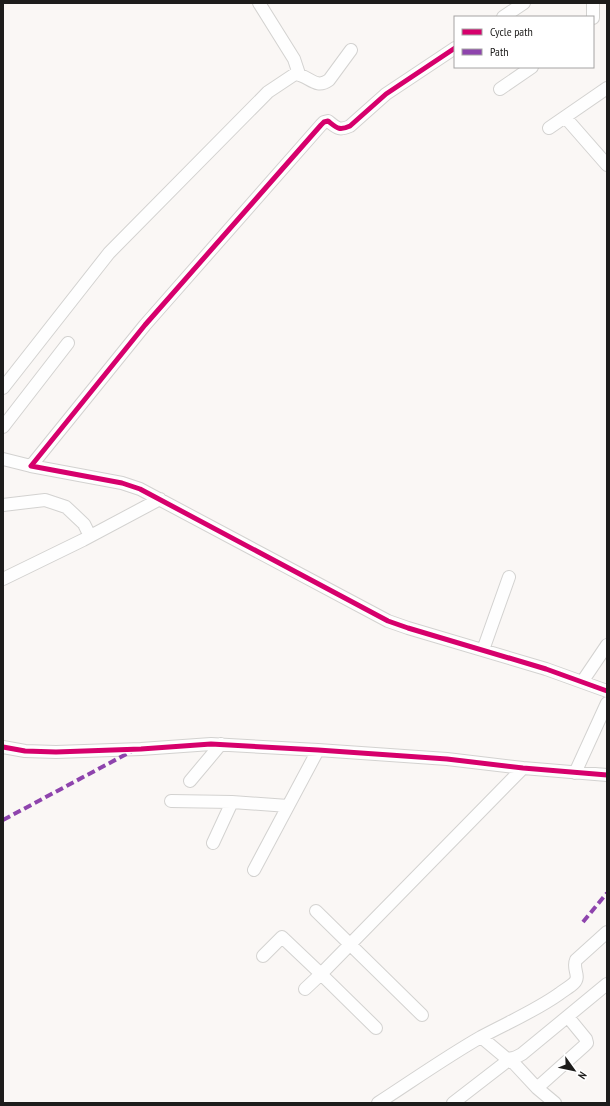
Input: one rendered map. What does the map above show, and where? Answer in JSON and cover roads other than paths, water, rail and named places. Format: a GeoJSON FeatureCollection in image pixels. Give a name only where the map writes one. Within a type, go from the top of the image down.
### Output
{"type":"FeatureCollection","features":[{"type":"Feature","properties":{"kind":"street"},"geometry":{"type":"LineString","coordinates":[[260,3],[294,59],[299,74]]}},
{"type":"Feature","properties":{"kind":"street"},"geometry":{"type":"LineString","coordinates":[[504,16],[524,3]]}},
{"type":"Feature","properties":{"kind":"street"},"geometry":{"type":"LineString","coordinates":[[593,3],[593,16]]}},
{"type":"Feature","properties":{"kind":"street"},"geometry":{"type":"LineString","coordinates":[[31,466],[145,325],[324,122],[328,121],[340,129],[350,126],[386,94],[454,49]]}},
{"type":"Feature","properties":{"kind":"street"},"geometry":{"type":"LineString","coordinates":[[3,388],[109,253],[268,92],[295,74],[299,74],[319,84],[325,83],[329,80],[351,50]]}},
{"type":"Feature","properties":{"kind":"street"},"geometry":{"type":"LineString","coordinates":[[500,89],[531,68]]}},
{"type":"Feature","properties":{"kind":"street"},"geometry":{"type":"LineString","coordinates":[[549,128],[607,88]]}},
{"type":"Feature","properties":{"kind":"street"},"geometry":{"type":"LineString","coordinates":[[565,117],[607,165]]}},
{"type":"Feature","properties":{"kind":"street"},"geometry":{"type":"LineString","coordinates":[[3,427],[68,343]]}},
{"type":"Feature","properties":{"kind":"street"},"geometry":{"type":"LineString","coordinates":[[3,459],[131,486],[160,499],[388,621],[546,669],[607,691]]}},
{"type":"Feature","properties":{"kind":"street"},"geometry":{"type":"LineString","coordinates":[[3,579],[160,499]]}},
{"type":"Feature","properties":{"kind":"street"},"geometry":{"type":"LineString","coordinates":[[3,505],[44,500],[66,507],[84,524],[90,536]]}},
{"type":"Feature","properties":{"kind":"street"},"geometry":{"type":"LineString","coordinates":[[483,650],[509,576]]}},
{"type":"Feature","properties":{"kind":"street"},"geometry":{"type":"LineString","coordinates":[[582,682],[607,645]]}},
{"type":"Feature","properties":{"kind":"street"},"geometry":{"type":"LineString","coordinates":[[574,773],[607,703]]}},
{"type":"Feature","properties":{"kind":"street"},"geometry":{"type":"LineString","coordinates":[[3,748],[26,751],[56,752],[222,744],[447,759],[523,768],[607,775]]}},
{"type":"Feature","properties":{"kind":"street"},"geometry":{"type":"LineString","coordinates":[[190,781],[222,744]]}},
{"type":"Feature","properties":{"kind":"street"},"geometry":{"type":"LineString","coordinates":[[254,870],[318,750]]}},
{"type":"Feature","properties":{"kind":"street"},"geometry":{"type":"LineString","coordinates":[[304,989],[321,974],[523,768]]}},
{"type":"Feature","properties":{"kind":"street"},"geometry":{"type":"LineString","coordinates":[[171,801],[232,802],[288,806]]}},
{"type":"Feature","properties":{"kind":"street"},"geometry":{"type":"LineString","coordinates":[[213,843],[232,802]]}},
{"type":"Feature","properties":{"kind":"street"},"geometry":{"type":"LineString","coordinates":[[316,911],[422,1015]]}},
{"type":"Feature","properties":{"kind":"street"},"geometry":{"type":"LineString","coordinates":[[378,1103],[481,1037],[550,1000],[574,983],[577,978],[575,969],[576,960],[607,932]]}},
{"type":"Feature","properties":{"kind":"street"},"geometry":{"type":"LineString","coordinates":[[263,956],[282,937],[376,1028]]}},
{"type":"Feature","properties":{"kind":"street"},"geometry":{"type":"LineString","coordinates":[[453,1103],[510,1059],[522,1054],[607,984]]}},
{"type":"Feature","properties":{"kind":"street"},"geometry":{"type":"LineString","coordinates":[[537,1088],[587,1043],[586,1039],[568,1017]]}},
{"type":"Feature","properties":{"kind":"street"},"geometry":{"type":"LineString","coordinates":[[481,1037],[506,1058],[510,1059],[537,1088],[555,1103]]}}]}
